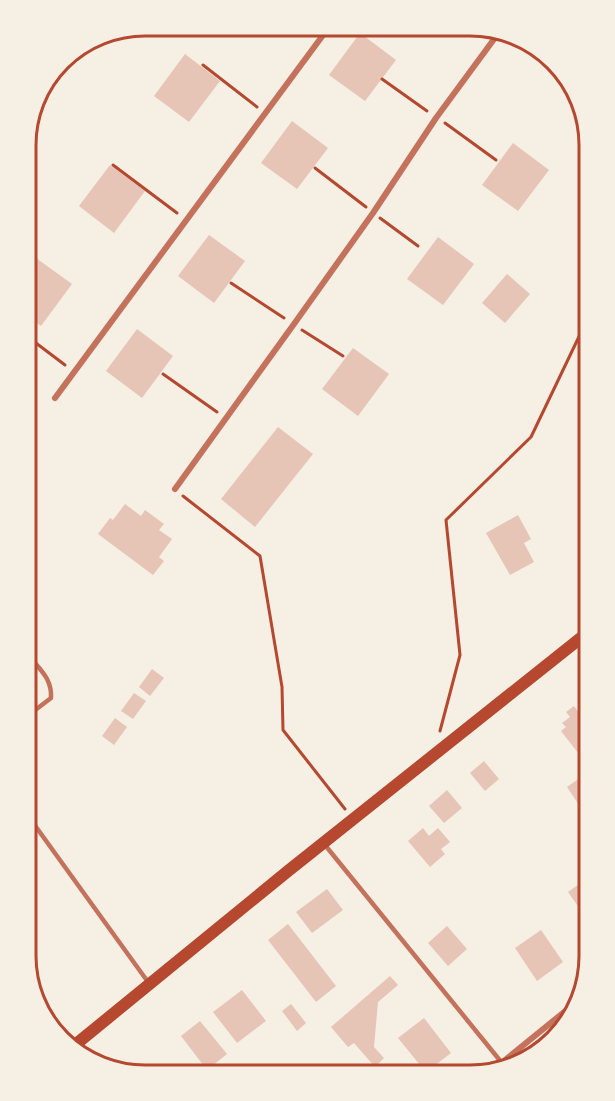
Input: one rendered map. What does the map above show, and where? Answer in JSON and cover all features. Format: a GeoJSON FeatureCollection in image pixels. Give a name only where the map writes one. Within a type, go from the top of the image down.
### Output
{"type":"FeatureCollection","features":[{"type":"Feature","properties":{"kind":"main road"},"geometry":{"type":"LineString","coordinates":[[78,1043],[323,843],[579,639]]}},
{"type":"Feature","properties":{"kind":"street"},"geometry":{"type":"LineString","coordinates":[[55,398],[322,36]]}},
{"type":"Feature","properties":{"kind":"street"},"geometry":{"type":"LineString","coordinates":[[175,489],[373,213],[436,118],[494,39]]}},
{"type":"Feature","properties":{"kind":"street"},"geometry":{"type":"LineString","coordinates":[[511,1057],[562,1014]]}},
{"type":"Feature","properties":{"kind":"lane"},"geometry":{"type":"LineString","coordinates":[[36,664],[46,676],[51,688],[51,698],[36,709]]}},
{"type":"Feature","properties":{"kind":"lane"},"geometry":{"type":"LineString","coordinates":[[36,827],[150,984]]}},
{"type":"Feature","properties":{"kind":"lane"},"geometry":{"type":"LineString","coordinates":[[323,843],[499,1061]]}},
{"type":"Feature","properties":{"kind":"path"},"geometry":{"type":"LineString","coordinates":[[203,65],[265,113]]}},
{"type":"Feature","properties":{"kind":"path"},"geometry":{"type":"LineString","coordinates":[[382,79],[496,160]]}},
{"type":"Feature","properties":{"kind":"path"},"geometry":{"type":"LineString","coordinates":[[113,165],[186,220]]}},
{"type":"Feature","properties":{"kind":"path"},"geometry":{"type":"LineString","coordinates":[[439,736],[460,655],[446,520],[531,436],[579,336]]}},
{"type":"Feature","properties":{"kind":"path"},"geometry":{"type":"LineString","coordinates":[[36,343],[74,371]]}},
{"type":"Feature","properties":{"kind":"path"},"geometry":{"type":"LineString","coordinates":[[162,374],[226,418]]}},
{"type":"Feature","properties":{"kind":"path"},"geometry":{"type":"LineString","coordinates":[[175,489],[260,556],[282,687],[283,730],[345,809]]}},
{"type":"Feature","properties":{"kind":"building"},"geometry":{"type":"Polygon","coordinates":[[[358,36],[364,36],[396,60],[365,101],[329,75],[358,36]]]}},
{"type":"Feature","properties":{"kind":"building"},"geometry":{"type":"Polygon","coordinates":[[[185,54],[220,81],[189,122],[154,96],[185,54]]]}},
{"type":"Feature","properties":{"kind":"building"},"geometry":{"type":"Polygon","coordinates":[[[292,121],[328,148],[297,189],[261,163],[292,121]]]}},
{"type":"Feature","properties":{"kind":"building"},"geometry":{"type":"Polygon","coordinates":[[[513,143],[549,170],[518,211],[482,185],[513,143]]]}},
{"type":"Feature","properties":{"kind":"building"},"geometry":{"type":"Polygon","coordinates":[[[110,165],[145,191],[114,233],[79,206],[110,165]]]}},
{"type":"Feature","properties":{"kind":"building"},"geometry":{"type":"Polygon","coordinates":[[[209,235],[245,261],[214,303],[178,276],[209,235]]]}},
{"type":"Feature","properties":{"kind":"building"},"geometry":{"type":"Polygon","coordinates":[[[438,237],[474,264],[443,305],[407,279],[438,237]]]}},
{"type":"Feature","properties":{"kind":"building"},"geometry":{"type":"Polygon","coordinates":[[[36,258],[72,284],[41,326],[36,322],[36,258]]]}},
{"type":"Feature","properties":{"kind":"building"},"geometry":{"type":"Polygon","coordinates":[[[507,274],[530,294],[505,323],[482,303],[507,274]]]}},
{"type":"Feature","properties":{"kind":"building"},"geometry":{"type":"Polygon","coordinates":[[[137,329],[173,356],[142,398],[106,371],[137,329]]]}},
{"type":"Feature","properties":{"kind":"building"},"geometry":{"type":"Polygon","coordinates":[[[353,348],[389,374],[358,416],[322,389],[353,348]]]}},
{"type":"Feature","properties":{"kind":"building"},"geometry":{"type":"Polygon","coordinates":[[[278,427],[313,454],[255,527],[221,499],[278,427]]]}},
{"type":"Feature","properties":{"kind":"building"},"geometry":{"type":"Polygon","coordinates":[[[125,504],[141,516],[145,510],[164,524],[159,530],[172,539],[159,557],[164,561],[153,575],[98,534],[125,504]]]}},
{"type":"Feature","properties":{"kind":"building"},"geometry":{"type":"Polygon","coordinates":[[[518,515],[531,539],[524,543],[534,562],[510,575],[486,533],[518,515]]]}},
{"type":"Feature","properties":{"kind":"building"},"geometry":{"type":"Polygon","coordinates":[[[152,669],[164,678],[150,696],[139,687],[152,669]]]}},
{"type":"Feature","properties":{"kind":"building"},"geometry":{"type":"Polygon","coordinates":[[[134,693],[146,701],[133,719],[121,711],[134,693]]]}},
{"type":"Feature","properties":{"kind":"building"},"geometry":{"type":"Polygon","coordinates":[[[574,706],[579,713],[579,754],[561,731],[566,727],[562,723],[570,717],[566,712],[574,706]]]}},
{"type":"Feature","properties":{"kind":"building"},"geometry":{"type":"Polygon","coordinates":[[[115,718],[127,727],[114,745],[102,736],[115,718]]]}},
{"type":"Feature","properties":{"kind":"building"},"geometry":{"type":"Polygon","coordinates":[[[484,761],[499,779],[485,791],[470,773],[484,761]]]}},
{"type":"Feature","properties":{"kind":"building"},"geometry":{"type":"Polygon","coordinates":[[[579,779],[579,805],[567,787],[579,779]]]}},
{"type":"Feature","properties":{"kind":"building"},"geometry":{"type":"Polygon","coordinates":[[[447,790],[462,808],[444,823],[429,806],[447,790]]]}},
{"type":"Feature","properties":{"kind":"building"},"geometry":{"type":"Polygon","coordinates":[[[423,828],[429,836],[438,828],[450,842],[441,849],[445,854],[430,867],[408,841],[423,828]]]}},
{"type":"Feature","properties":{"kind":"building"},"geometry":{"type":"Polygon","coordinates":[[[579,884],[579,908],[568,892],[579,884]]]}},
{"type":"Feature","properties":{"kind":"building"},"geometry":{"type":"Polygon","coordinates":[[[327,889],[343,910],[312,933],[296,912],[327,889]]]}},
{"type":"Feature","properties":{"kind":"building"},"geometry":{"type":"Polygon","coordinates":[[[288,924],[336,986],[316,1002],[268,940],[288,924]]]}},
{"type":"Feature","properties":{"kind":"building"},"geometry":{"type":"Polygon","coordinates":[[[447,926],[467,949],[448,966],[428,943],[447,926]]]}},
{"type":"Feature","properties":{"kind":"building"},"geometry":{"type":"Polygon","coordinates":[[[541,930],[563,962],[537,981],[515,948],[541,930]]]}},
{"type":"Feature","properties":{"kind":"building"},"geometry":{"type":"Polygon","coordinates":[[[390,976],[398,985],[378,1002],[374,1047],[384,1058],[377,1065],[373,1065],[354,1043],[348,1047],[331,1027],[390,976]]]}},
{"type":"Feature","properties":{"kind":"building"},"geometry":{"type":"Polygon","coordinates":[[[242,990],[266,1021],[237,1043],[213,1012],[242,990]]]}},
{"type":"Feature","properties":{"kind":"building"},"geometry":{"type":"Polygon","coordinates":[[[291,1004],[306,1023],[297,1031],[282,1011],[291,1004]]]}},
{"type":"Feature","properties":{"kind":"building"},"geometry":{"type":"Polygon","coordinates":[[[424,1018],[451,1053],[435,1065],[420,1065],[398,1038],[424,1018]]]}},
{"type":"Feature","properties":{"kind":"building"},"geometry":{"type":"Polygon","coordinates":[[[200,1021],[227,1054],[213,1065],[203,1065],[181,1036],[200,1021]]]}}]}
